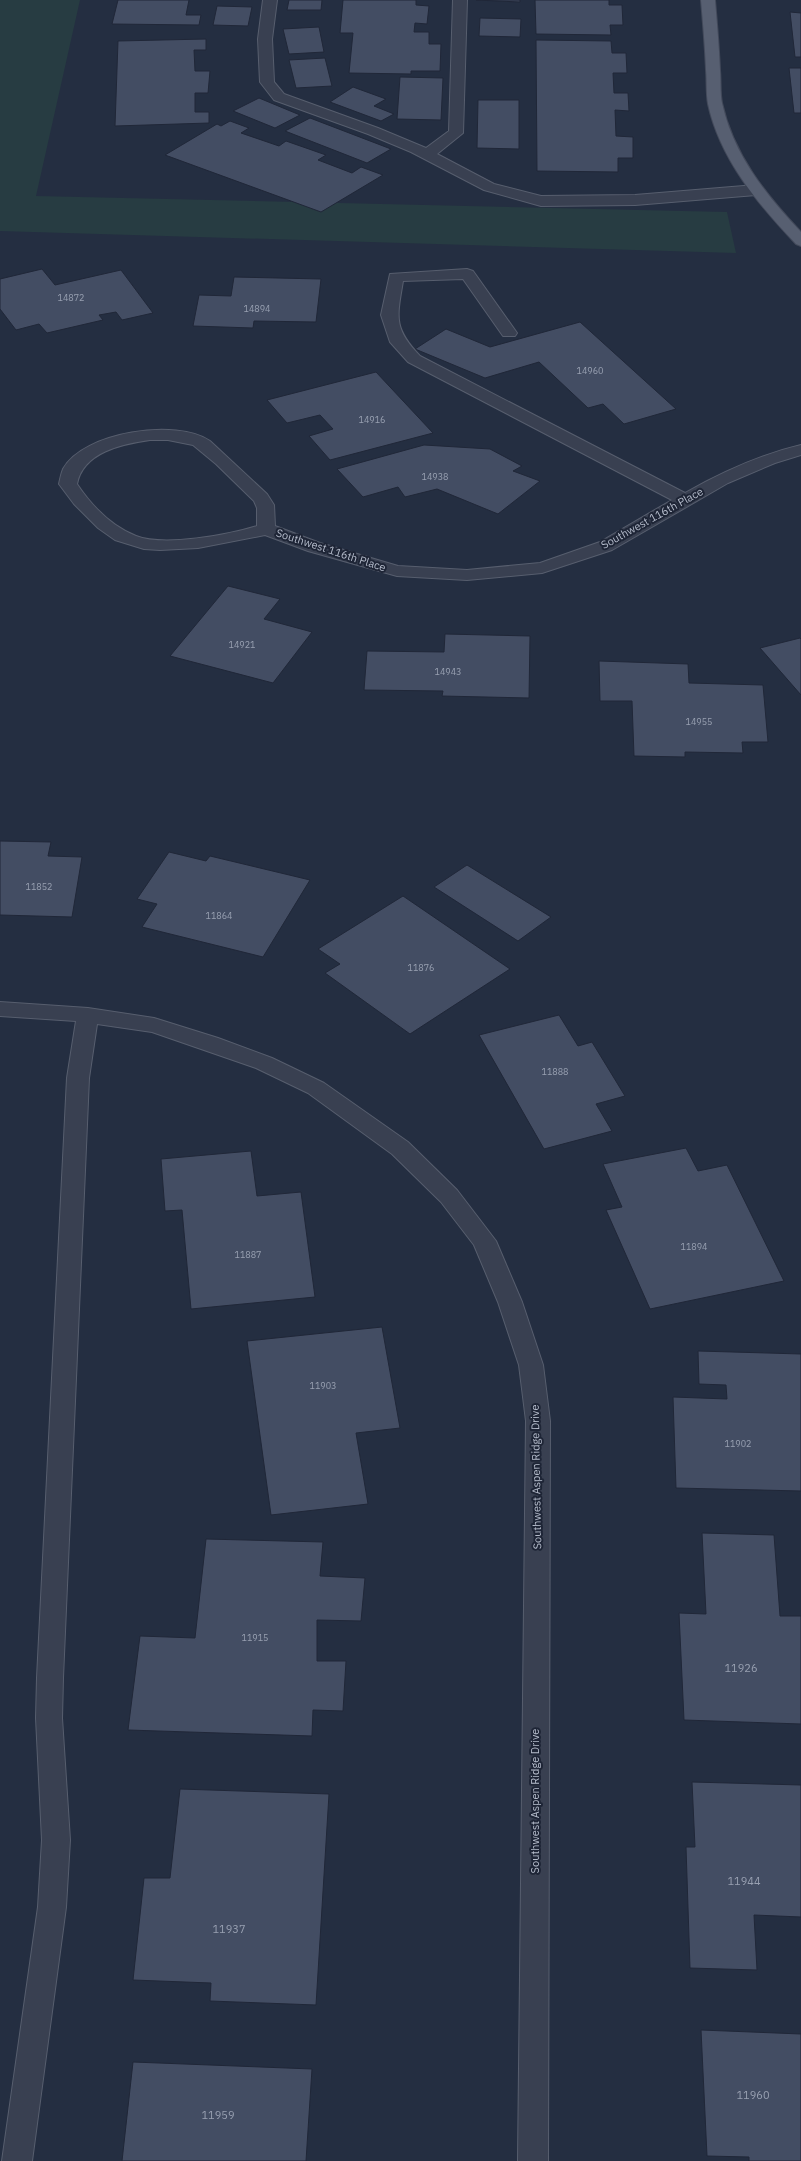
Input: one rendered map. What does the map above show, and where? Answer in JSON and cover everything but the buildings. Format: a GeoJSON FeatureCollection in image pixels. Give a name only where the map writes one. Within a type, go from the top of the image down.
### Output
{"type":"FeatureCollection","features":[{"type":"Feature","properties":{"kind":"main road"},"geometry":{"type":"LineString","coordinates":[[708,0],[715,103],[724,134],[741,167],[756,190],[771,210],[801,241]]}},
{"type":"Feature","properties":{"kind":"street"},"geometry":{"type":"LineString","coordinates":[[270,0],[265,40],[267,82],[279,97],[373,131],[427,155],[489,187],[541,201],[635,200],[756,190]]}},
{"type":"Feature","properties":{"kind":"street"},"geometry":{"type":"LineString","coordinates":[[427,155],[456,133],[460,0]]}},
{"type":"Feature","properties":{"kind":"street"},"geometry":{"type":"LineString","coordinates":[[509,333],[467,274],[396,277],[389,315],[398,342],[414,359],[685,500]]}},
{"type":"Feature","properties":{"kind":"street","name":"Southwest 116th Place"},"geometry":{"type":"LineString","coordinates":[[266,529],[264,501],[233,470],[200,441],[163,434],[118,441],[98,448],[82,458],[72,470],[68,484],[77,499],[104,523],[131,541],[157,545],[197,542],[249,535],[266,529],[314,547],[397,571],[467,575],[542,568],[606,546],[722,479],[769,459],[801,450]]}},
{"type":"Feature","properties":{"kind":"street","name":"Southwest Aspen Ridge Drive"},"geometry":{"type":"LineString","coordinates":[[0,1009],[88,1015],[154,1025],[210,1043],[264,1063],[316,1088],[400,1148],[449,1196],[484,1241],[510,1302],[531,1365],[538,1421],[533,2161]]}},
{"type":"Feature","properties":{"kind":"street"},"geometry":{"type":"LineString","coordinates":[[17,2161],[52,1907],[56,1840],[49,1718],[50,1678],[78,1078],[88,1015]]}},
{"type":"Feature","properties":{"kind":"green space"},"geometry":{"type":"Polygon","coordinates":[[[0,0],[80,0],[36,196],[727,212],[736,253],[0,231],[0,0]]]}}]}
